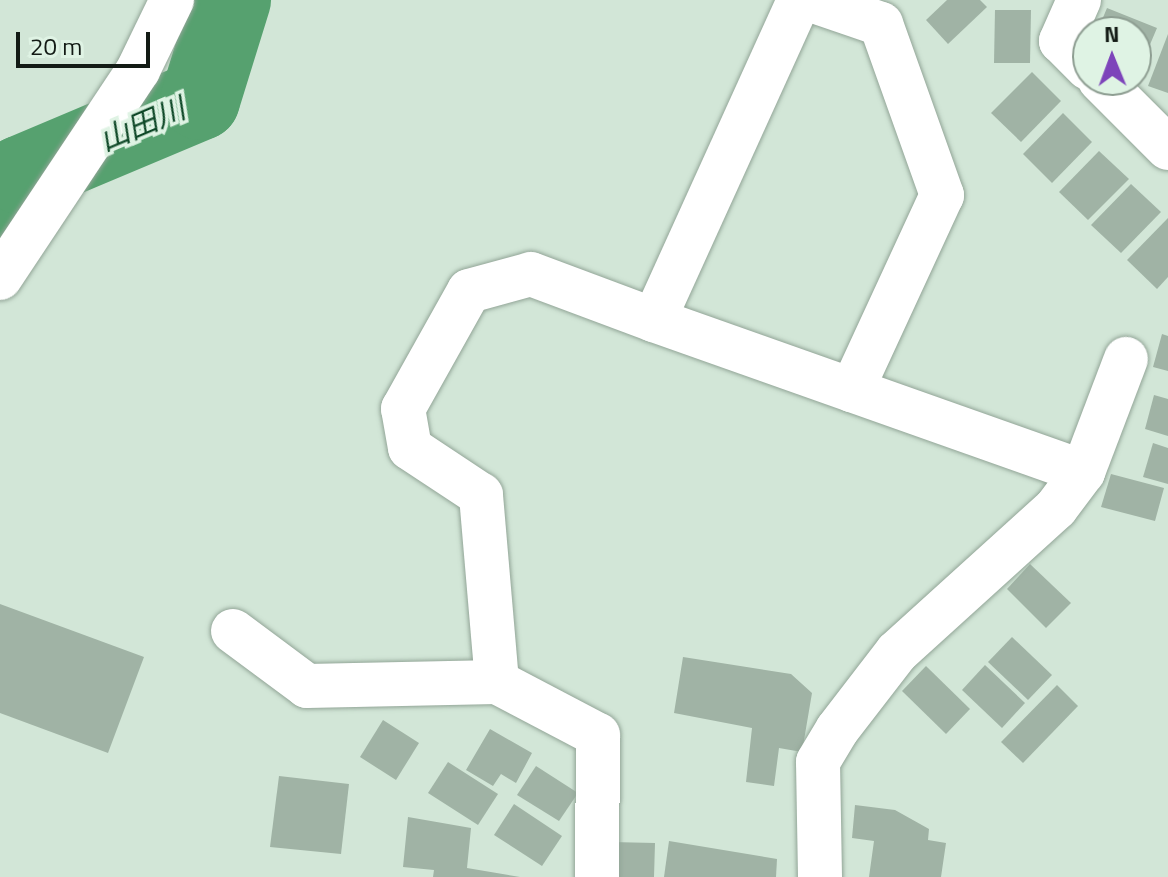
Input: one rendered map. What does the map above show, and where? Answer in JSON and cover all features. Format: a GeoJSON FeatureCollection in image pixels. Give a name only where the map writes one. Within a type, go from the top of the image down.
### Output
{"type":"FeatureCollection","features":[{"type":"Feature","properties":{"kind":"street"},"geometry":{"type":"LineString","coordinates":[[1,276],[138,70],[172,0]]}},
{"type":"Feature","properties":{"kind":"street"},"geometry":{"type":"LineString","coordinates":[[654,320],[799,0]]}},
{"type":"Feature","properties":{"kind":"street"},"geometry":{"type":"LineString","coordinates":[[811,0],[881,24],[942,195],[852,390]]}},
{"type":"Feature","properties":{"kind":"street"},"geometry":{"type":"LineString","coordinates":[[1072,52],[1061,41],[1079,0]]}},
{"type":"Feature","properties":{"kind":"street"},"geometry":{"type":"LineString","coordinates":[[1116,96],[1168,148]]}},
{"type":"Feature","properties":{"kind":"street"},"geometry":{"type":"LineString","coordinates":[[497,682],[481,495],[410,448],[403,409],[469,291],[531,274],[1083,472]]}},
{"type":"Feature","properties":{"kind":"street"},"geometry":{"type":"LineString","coordinates":[[820,877],[818,762],[837,730],[897,652],[1056,508],[1083,472],[1126,359]]}},
{"type":"Feature","properties":{"kind":"street"},"geometry":{"type":"LineString","coordinates":[[233,631],[307,686],[497,682],[598,735],[597,877]]}},
{"type":"Feature","properties":{"kind":"building"},"geometry":{"type":"Polygon","coordinates":[[[947,0],[980,0],[987,7],[948,44],[926,20],[947,0]]]}},
{"type":"Feature","properties":{"kind":"building"},"geometry":{"type":"Polygon","coordinates":[[[1107,8],[1127,16],[1104,16],[1107,8]]]}},
{"type":"Feature","properties":{"kind":"building"},"geometry":{"type":"Polygon","coordinates":[[[995,10],[1031,10],[1030,63],[994,63],[995,10]]]}},
{"type":"Feature","properties":{"kind":"building"},"geometry":{"type":"Polygon","coordinates":[[[1168,34],[1168,93],[1152,87],[1152,76],[1168,34]]]}},
{"type":"Feature","properties":{"kind":"building"},"geometry":{"type":"Polygon","coordinates":[[[1032,72],[1061,101],[1021,142],[991,113],[1032,72]]]}},
{"type":"Feature","properties":{"kind":"building"},"geometry":{"type":"Polygon","coordinates":[[[1063,113],[1092,142],[1052,183],[1023,154],[1063,113]]]}},
{"type":"Feature","properties":{"kind":"building"},"geometry":{"type":"Polygon","coordinates":[[[1099,151],[1129,179],[1088,220],[1059,192],[1099,151]]]}},
{"type":"Feature","properties":{"kind":"building"},"geometry":{"type":"Polygon","coordinates":[[[1131,184],[1161,212],[1121,253],[1091,225],[1131,184]]]}},
{"type":"Feature","properties":{"kind":"building"},"geometry":{"type":"Polygon","coordinates":[[[1168,218],[1168,277],[1157,289],[1127,260],[1168,218]]]}},
{"type":"Feature","properties":{"kind":"building"},"geometry":{"type":"Polygon","coordinates":[[[1162,334],[1168,336],[1168,371],[1153,367],[1162,334]]]}},
{"type":"Feature","properties":{"kind":"building"},"geometry":{"type":"Polygon","coordinates":[[[1154,395],[1168,399],[1168,436],[1145,429],[1154,395]]]}},
{"type":"Feature","properties":{"kind":"building"},"geometry":{"type":"Polygon","coordinates":[[[1153,443],[1168,448],[1168,484],[1143,477],[1153,443]]]}},
{"type":"Feature","properties":{"kind":"building"},"geometry":{"type":"Polygon","coordinates":[[[1111,474],[1164,488],[1155,521],[1101,507],[1111,474]]]}},
{"type":"Feature","properties":{"kind":"building"},"geometry":{"type":"Polygon","coordinates":[[[1030,564],[1071,603],[1046,628],[1007,589],[1030,564]]]}},
{"type":"Feature","properties":{"kind":"building"},"geometry":{"type":"Polygon","coordinates":[[[0,604],[144,657],[108,753],[0,713],[0,604]]]}},
{"type":"Feature","properties":{"kind":"building"},"geometry":{"type":"Polygon","coordinates":[[[1012,637],[1052,675],[1028,700],[988,662],[1012,637]]]}},
{"type":"Feature","properties":{"kind":"building"},"geometry":{"type":"Polygon","coordinates":[[[683,657],[791,674],[812,693],[802,752],[779,748],[774,786],[746,782],[752,728],[674,713],[683,657]]]}},
{"type":"Feature","properties":{"kind":"building"},"geometry":{"type":"Polygon","coordinates":[[[985,665],[1025,703],[1002,728],[962,690],[985,665]]]}},
{"type":"Feature","properties":{"kind":"building"},"geometry":{"type":"Polygon","coordinates":[[[926,666],[970,709],[946,734],[902,691],[926,666]]]}},
{"type":"Feature","properties":{"kind":"building"},"geometry":{"type":"Polygon","coordinates":[[[1057,685],[1078,706],[1023,763],[1001,742],[1057,685]]]}},
{"type":"Feature","properties":{"kind":"building"},"geometry":{"type":"Polygon","coordinates":[[[383,720],[419,743],[396,780],[360,757],[383,720]]]}},
{"type":"Feature","properties":{"kind":"building"},"geometry":{"type":"Polygon","coordinates":[[[490,729],[532,753],[516,783],[501,774],[493,786],[466,770],[490,729]]]}},
{"type":"Feature","properties":{"kind":"building"},"geometry":{"type":"Polygon","coordinates":[[[448,762],[498,794],[478,825],[428,793],[448,762]]]}},
{"type":"Feature","properties":{"kind":"building"},"geometry":{"type":"Polygon","coordinates":[[[536,766],[578,793],[559,821],[517,795],[536,766]]]}},
{"type":"Feature","properties":{"kind":"building"},"geometry":{"type":"Polygon","coordinates":[[[279,776],[349,784],[341,854],[270,847],[279,776]]]}},
{"type":"Feature","properties":{"kind":"building"},"geometry":{"type":"Polygon","coordinates":[[[514,804],[562,836],[542,866],[494,835],[514,804]]]}},
{"type":"Feature","properties":{"kind":"building"},"geometry":{"type":"Polygon","coordinates":[[[855,805],[895,810],[929,829],[928,840],[946,843],[941,877],[869,877],[874,841],[852,838],[855,805]]]}},
{"type":"Feature","properties":{"kind":"building"},"geometry":{"type":"Polygon","coordinates":[[[408,817],[471,828],[467,868],[520,877],[433,877],[434,870],[403,867],[408,817]]]}},
{"type":"Feature","properties":{"kind":"building"},"geometry":{"type":"Polygon","coordinates":[[[669,841],[777,859],[776,877],[664,877],[669,841]]]}},
{"type":"Feature","properties":{"kind":"building"},"geometry":{"type":"Polygon","coordinates":[[[611,842],[655,843],[654,877],[610,877],[611,842]]]}},
{"type":"Feature","properties":{"kind":"waterway","name":"山田川"},"geometry":{"type":"LineString","coordinates":[[0,204],[22,175],[200,100],[231,0]]}}]}
